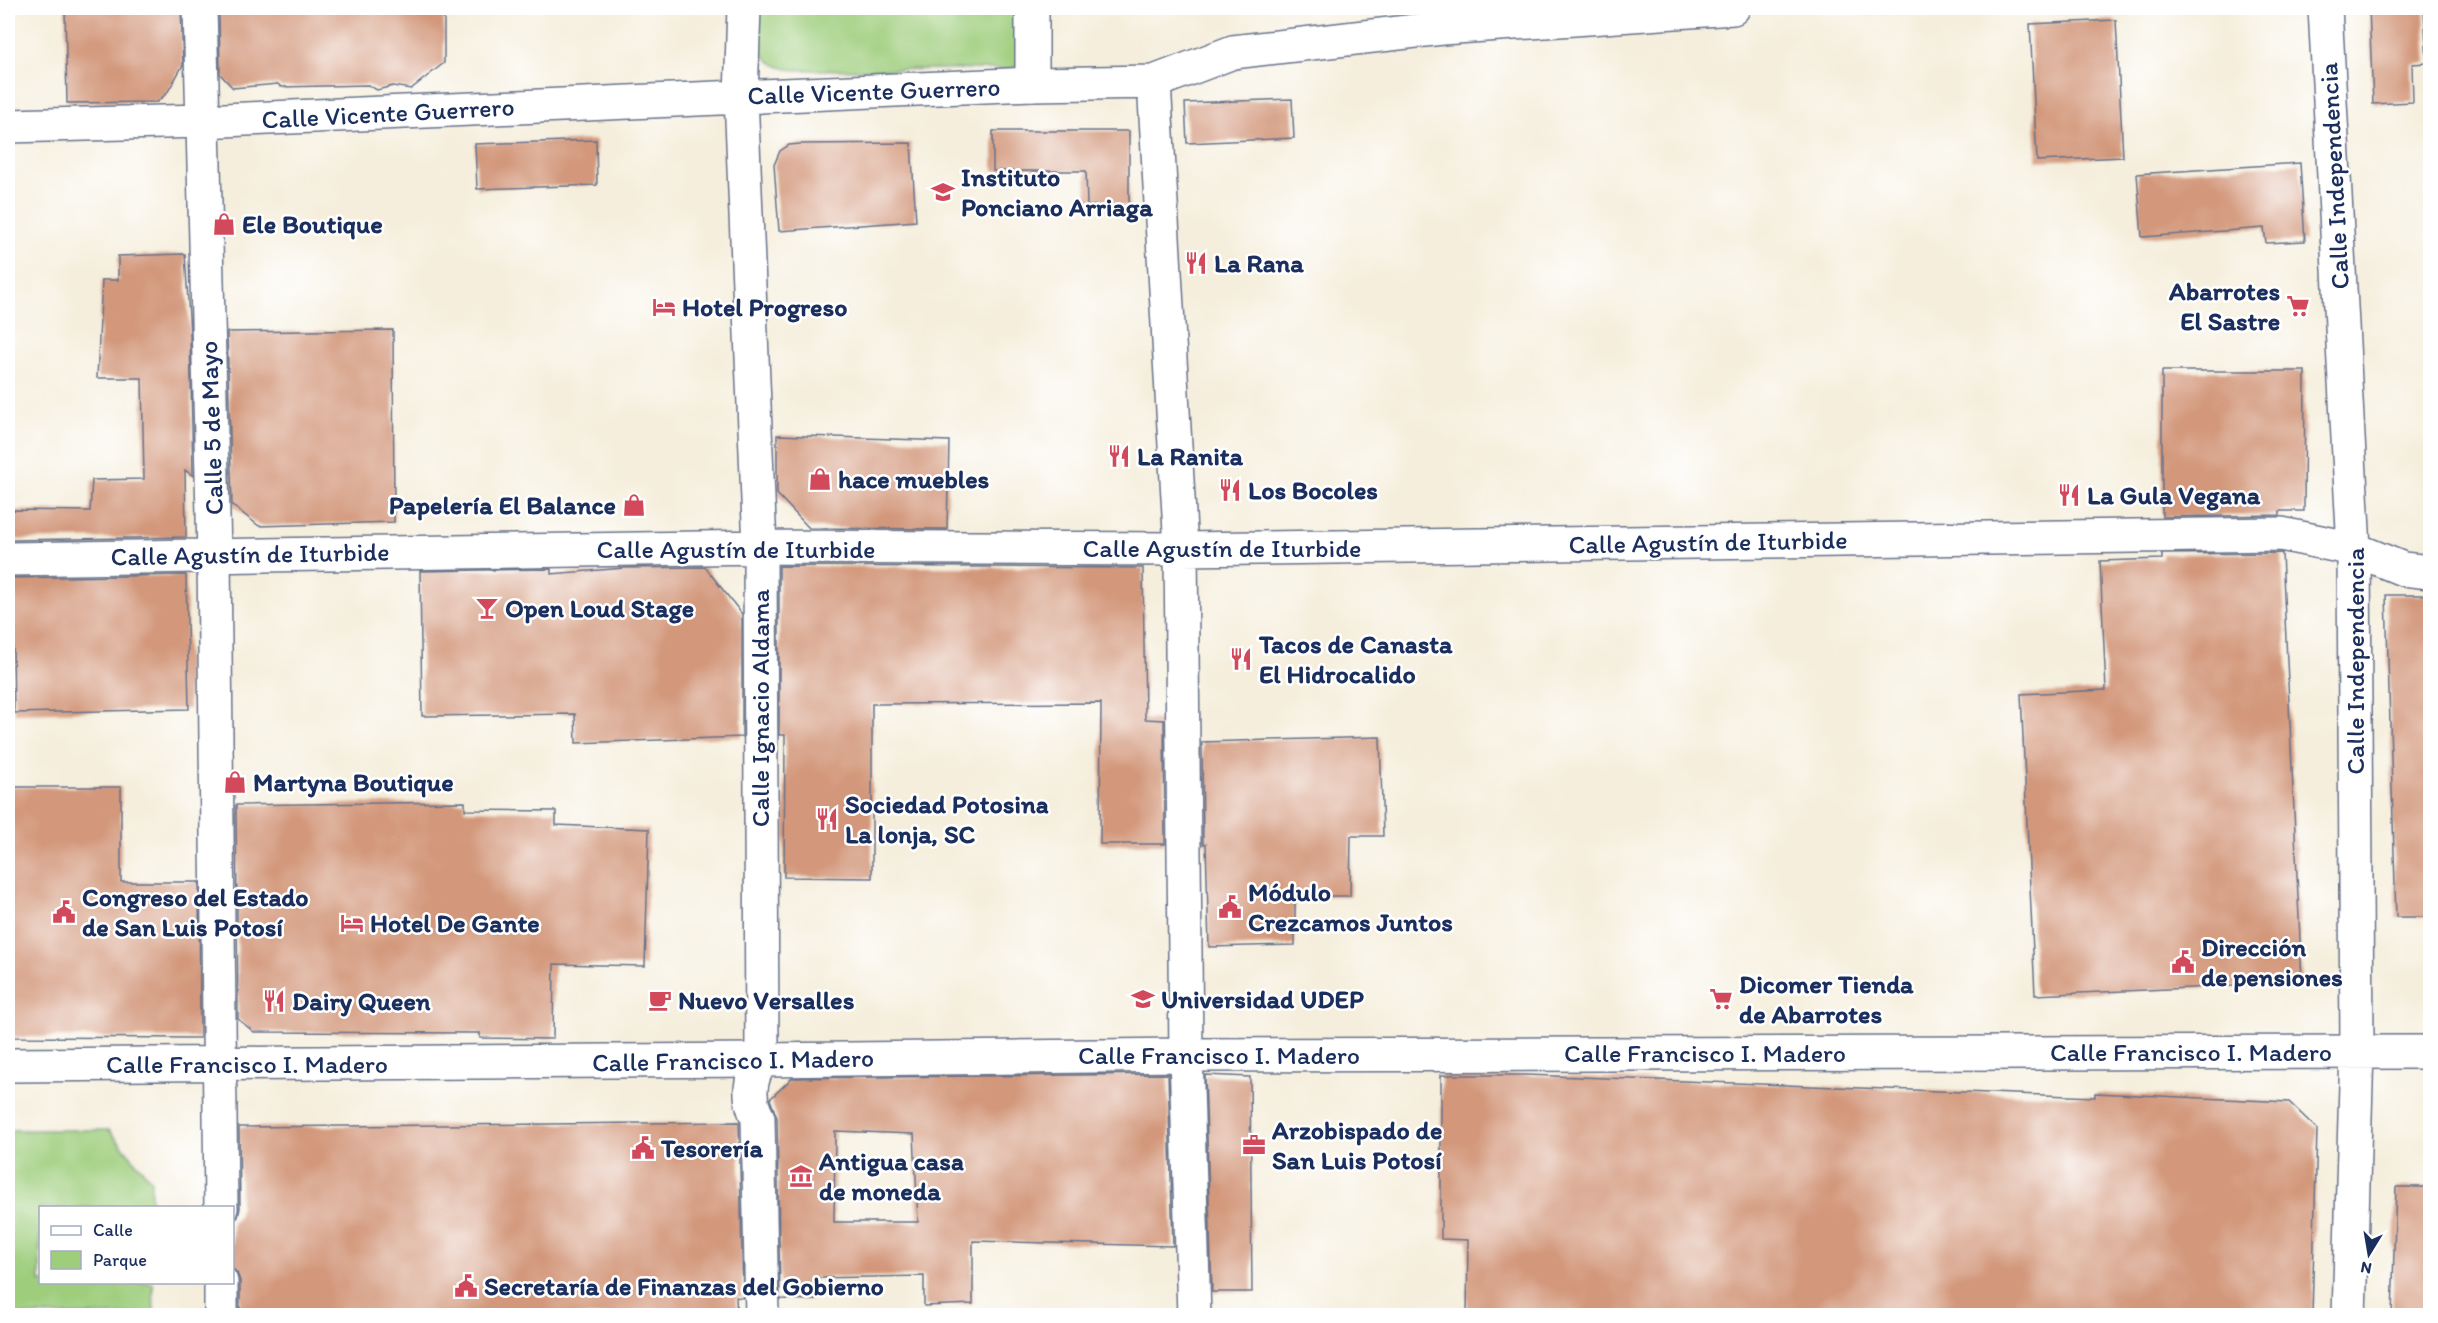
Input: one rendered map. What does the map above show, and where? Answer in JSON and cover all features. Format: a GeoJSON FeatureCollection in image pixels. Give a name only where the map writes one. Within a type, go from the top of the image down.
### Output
{"type":"FeatureCollection","features":[{"type":"Feature","properties":{"kind":"street","name":"Calle 5 de Mayo"},"geometry":{"type":"LineString","coordinates":[[200,8],[214,555],[221,1206]]}},
{"type":"Feature","properties":{"kind":"street","name":"Calle Ignacio Aldama"},"geometry":{"type":"LineString","coordinates":[[744,8],[741,96],[760,547],[762,1060],[754,1071],[750,1087],[751,1106],[758,1118],[762,1316]]}},
{"type":"Feature","properties":{"kind":"street"},"geometry":{"type":"LineString","coordinates":[[1032,8],[1032,84]]}},
{"type":"Feature","properties":{"kind":"street","name":"Calle Vicente Guerrero"},"geometry":{"type":"LineString","coordinates":[[8,126],[202,121],[1032,84],[1154,82],[1233,52],[1442,18],[1733,8]]}},
{"type":"Feature","properties":{"kind":"street","name":"Calle Independencia"},"geometry":{"type":"LineString","coordinates":[[2325,8],[2354,549],[2356,1051],[2349,1316]]}},
{"type":"Feature","properties":{"kind":"street"},"geometry":{"type":"LineString","coordinates":[[1154,82],[1181,549],[1186,1055],[1194,1316]]}},
{"type":"Feature","properties":{"kind":"street","name":"Calle Agustín de Iturbide"},"geometry":{"type":"LineString","coordinates":[[8,559],[760,547],[1181,549],[2281,534],[2354,549],[2403,569],[2430,572]]}},
{"type":"Feature","properties":{"kind":"street","name":"Calle Francisco I. Madero"},"geometry":{"type":"LineString","coordinates":[[8,1065],[221,1065],[1186,1055],[2430,1052]]}},
{"type":"Feature","properties":{"kind":"street"},"geometry":{"type":"LineString","coordinates":[[221,1284],[221,1316]]}},
{"type":"Feature","properties":{"kind":"path"},"geometry":{"type":"LineString","coordinates":[[777,10],[1032,8]]}},
{"type":"Feature","properties":{"kind":"green space"},"geometry":{"type":"Polygon","coordinates":[[[755,8],[1043,8],[1020,66],[1007,69],[797,70],[784,68],[766,58],[758,41],[755,8]]]}},
{"type":"Feature","properties":{"kind":"green space"},"geometry":{"type":"Polygon","coordinates":[[[8,1130],[109,1130],[151,1180],[151,1206],[39,1206],[39,1284],[153,1284],[154,1315],[8,1315],[8,1130]]]}},
{"type":"Feature","properties":{"kind":"building"},"geometry":{"type":"Polygon","coordinates":[[[65,8],[181,8],[183,65],[167,93],[157,102],[67,103],[65,8]]]}},
{"type":"Feature","properties":{"kind":"building"},"geometry":{"type":"Polygon","coordinates":[[[219,8],[444,8],[444,63],[411,89],[393,86],[377,90],[368,85],[281,87],[278,84],[233,88],[220,74],[219,8]]]}},
{"type":"Feature","properties":{"kind":"building"},"geometry":{"type":"Polygon","coordinates":[[[2369,8],[2424,8],[2427,63],[2412,64],[2413,102],[2373,104],[2369,8]]]}},
{"type":"Feature","properties":{"kind":"building"},"geometry":{"type":"Polygon","coordinates":[[[2116,20],[2123,157],[2037,161],[2030,24],[2116,20]]]}},
{"type":"Feature","properties":{"kind":"building"},"geometry":{"type":"Polygon","coordinates":[[[1292,99],[1294,138],[1187,143],[1185,103],[1292,99]]]}},
{"type":"Feature","properties":{"kind":"building"},"geometry":{"type":"Polygon","coordinates":[[[993,131],[1129,131],[1129,206],[1087,206],[1086,171],[993,171],[993,131]]]}},
{"type":"Feature","properties":{"kind":"building"},"geometry":{"type":"Polygon","coordinates":[[[596,140],[597,185],[477,189],[475,144],[596,140]]]}},
{"type":"Feature","properties":{"kind":"building"},"geometry":{"type":"Polygon","coordinates":[[[911,143],[916,221],[779,231],[774,165],[780,151],[789,145],[911,143]]]}},
{"type":"Feature","properties":{"kind":"building"},"geometry":{"type":"Polygon","coordinates":[[[2300,163],[2305,241],[2266,243],[2264,228],[2142,237],[2137,174],[2300,163]]]}},
{"type":"Feature","properties":{"kind":"building"},"geometry":{"type":"Polygon","coordinates":[[[185,254],[190,333],[193,476],[185,470],[186,537],[11,540],[10,510],[90,511],[92,480],[144,479],[142,378],[97,378],[102,280],[118,280],[118,256],[185,254]]]}},
{"type":"Feature","properties":{"kind":"building"},"geometry":{"type":"Polygon","coordinates":[[[393,330],[394,522],[259,526],[232,505],[227,332],[393,330]]]}},
{"type":"Feature","properties":{"kind":"building"},"geometry":{"type":"Polygon","coordinates":[[[2162,371],[2305,371],[2304,511],[2280,511],[2280,515],[2162,517],[2162,371]]]}},
{"type":"Feature","properties":{"kind":"building"},"geometry":{"type":"Polygon","coordinates":[[[777,435],[949,441],[947,529],[809,528],[777,494],[777,435]]]}},
{"type":"Feature","properties":{"kind":"building"},"geometry":{"type":"Polygon","coordinates":[[[2282,553],[2302,983],[2035,995],[2021,694],[2106,690],[2100,561],[2162,559],[2162,554],[2282,553]]]}},
{"type":"Feature","properties":{"kind":"building"},"geometry":{"type":"Polygon","coordinates":[[[779,566],[1143,568],[1145,719],[1164,720],[1165,844],[1100,844],[1101,703],[872,704],[872,878],[784,877],[785,735],[779,735],[779,566]]]}},
{"type":"Feature","properties":{"kind":"building"},"geometry":{"type":"Polygon","coordinates":[[[705,567],[742,614],[742,737],[576,743],[575,714],[422,716],[420,571],[551,569],[551,574],[625,568],[705,567]]]}},
{"type":"Feature","properties":{"kind":"building"},"geometry":{"type":"Polygon","coordinates":[[[186,575],[189,709],[14,713],[12,578],[186,575]]]}},
{"type":"Feature","properties":{"kind":"building"},"geometry":{"type":"Polygon","coordinates":[[[2386,595],[2430,595],[2430,917],[2396,917],[2386,595]]]}},
{"type":"Feature","properties":{"kind":"building"},"geometry":{"type":"Polygon","coordinates":[[[1380,737],[1383,836],[1351,836],[1350,896],[1295,896],[1295,945],[1209,947],[1206,844],[1203,844],[1202,742],[1380,737]]]}},
{"type":"Feature","properties":{"kind":"building","name":"Congreso del Estado de San Luis Potosí"},"geometry":{"type":"Polygon","coordinates":[[[8,787],[121,787],[121,882],[199,882],[200,1038],[8,1037],[8,787]]]}},
{"type":"Feature","properties":{"kind":"building","name":"Hotel De Gante"},"geometry":{"type":"Polygon","coordinates":[[[465,802],[465,810],[556,811],[556,825],[649,829],[645,966],[554,964],[553,1039],[480,1038],[480,1033],[254,1032],[238,1019],[236,805],[465,802]]]}},
{"type":"Feature","properties":{"kind":"building"},"geometry":{"type":"Polygon","coordinates":[[[1168,1074],[1173,1246],[973,1241],[973,1304],[924,1306],[924,1276],[814,1278],[815,1300],[780,1299],[777,1118],[770,1099],[792,1078],[1168,1074]],[[835,1131],[834,1222],[918,1222],[914,1134],[835,1131]]]}},
{"type":"Feature","properties":{"kind":"building"},"geometry":{"type":"Polygon","coordinates":[[[1205,1075],[1250,1077],[1252,1292],[1212,1292],[1205,1075]]]}},
{"type":"Feature","properties":{"kind":"building"},"geometry":{"type":"Polygon","coordinates":[[[1441,1075],[1527,1075],[2095,1097],[2095,1093],[2289,1102],[2317,1129],[2312,1316],[1467,1316],[1468,1240],[1441,1239],[1441,1075]]]}},
{"type":"Feature","properties":{"kind":"building"},"geometry":{"type":"Polygon","coordinates":[[[739,1122],[743,1298],[736,1297],[737,1316],[240,1316],[240,1281],[234,1270],[234,1220],[238,1217],[240,1208],[239,1127],[739,1122]]]}},
{"type":"Feature","properties":{"kind":"building"},"geometry":{"type":"Polygon","coordinates":[[[2396,1187],[2430,1187],[2430,1316],[2392,1316],[2396,1187]]]}},
{"type":"Feature","properties":{"kind":"place","name":"Instituto Ponciano Arriaga"},"geometry":{"type":"Point","coordinates":[943,192]}},
{"type":"Feature","properties":{"kind":"place","name":"Ele Boutique"},"geometry":{"type":"Point","coordinates":[224,224]}},
{"type":"Feature","properties":{"kind":"place","name":"La Rana"},"geometry":{"type":"Point","coordinates":[1196,263]}},
{"type":"Feature","properties":{"kind":"place","name":"Abarrotes El Sastre"},"geometry":{"type":"Point","coordinates":[2298,306]}},
{"type":"Feature","properties":{"kind":"place","name":"Hotel Progreso"},"geometry":{"type":"Point","coordinates":[664,307]}},
{"type":"Feature","properties":{"kind":"place","name":"La Ranita"},"geometry":{"type":"Point","coordinates":[1119,456]}},
{"type":"Feature","properties":{"kind":"place","name":"hace muebles"},"geometry":{"type":"Point","coordinates":[820,479]}},
{"type":"Feature","properties":{"kind":"place","name":"Los Bocoles"},"geometry":{"type":"Point","coordinates":[1230,490]}},
{"type":"Feature","properties":{"kind":"place","name":"La Gula Vegana"},"geometry":{"type":"Point","coordinates":[2069,495]}},
{"type":"Feature","properties":{"kind":"place","name":"Papelería El Balance"},"geometry":{"type":"Point","coordinates":[634,505]}},
{"type":"Feature","properties":{"kind":"place","name":"Open Loud Stage"},"geometry":{"type":"Point","coordinates":[487,608]}},
{"type":"Feature","properties":{"kind":"place","name":"Tacos de Canasta El Hidrocalido"},"geometry":{"type":"Point","coordinates":[1241,659]}},
{"type":"Feature","properties":{"kind":"place","name":"Martyna Boutique"},"geometry":{"type":"Point","coordinates":[235,782]}},
{"type":"Feature","properties":{"kind":"place","name":"Sociedad Potosina La lonja, SC"},"geometry":{"type":"Point","coordinates":[827,819]}},
{"type":"Feature","properties":{"kind":"place","name":"Módulo Crezcamos Juntos"},"geometry":{"type":"Point","coordinates":[1230,907]}},
{"type":"Feature","properties":{"kind":"place","name":"Congreso del Estado de San Luis Potosí"},"geometry":{"type":"Point","coordinates":[64,912]}},
{"type":"Feature","properties":{"kind":"place","name":"Hotel De Gante"},"geometry":{"type":"Point","coordinates":[352,923]}},
{"type":"Feature","properties":{"kind":"place","name":"Dirección de pensiones"},"geometry":{"type":"Point","coordinates":[2183,962]}},
{"type":"Feature","properties":{"kind":"place","name":"Universidad UDEP"},"geometry":{"type":"Point","coordinates":[1143,999]}},
{"type":"Feature","properties":{"kind":"place","name":"Dicomer Tienda de Abarrotes"},"geometry":{"type":"Point","coordinates":[1721,999]}},
{"type":"Feature","properties":{"kind":"place","name":"Nuevo Versalles"},"geometry":{"type":"Point","coordinates":[660,1000]}},
{"type":"Feature","properties":{"kind":"place","name":"Dairy Queen"},"geometry":{"type":"Point","coordinates":[274,1001]}},
{"type":"Feature","properties":{"kind":"place","name":"Arzobispado de San Luis Potosí"},"geometry":{"type":"Point","coordinates":[1254,1145]}},
{"type":"Feature","properties":{"kind":"place","name":"Tesorería"},"geometry":{"type":"Point","coordinates":[643,1148]}},
{"type":"Feature","properties":{"kind":"place","name":"Antigua casa de moneda"},"geometry":{"type":"Point","coordinates":[801,1176]}},
{"type":"Feature","properties":{"kind":"place","name":"Secretaría de Finanzas del Gobierno"},"geometry":{"type":"Point","coordinates":[466,1286]}}]}
